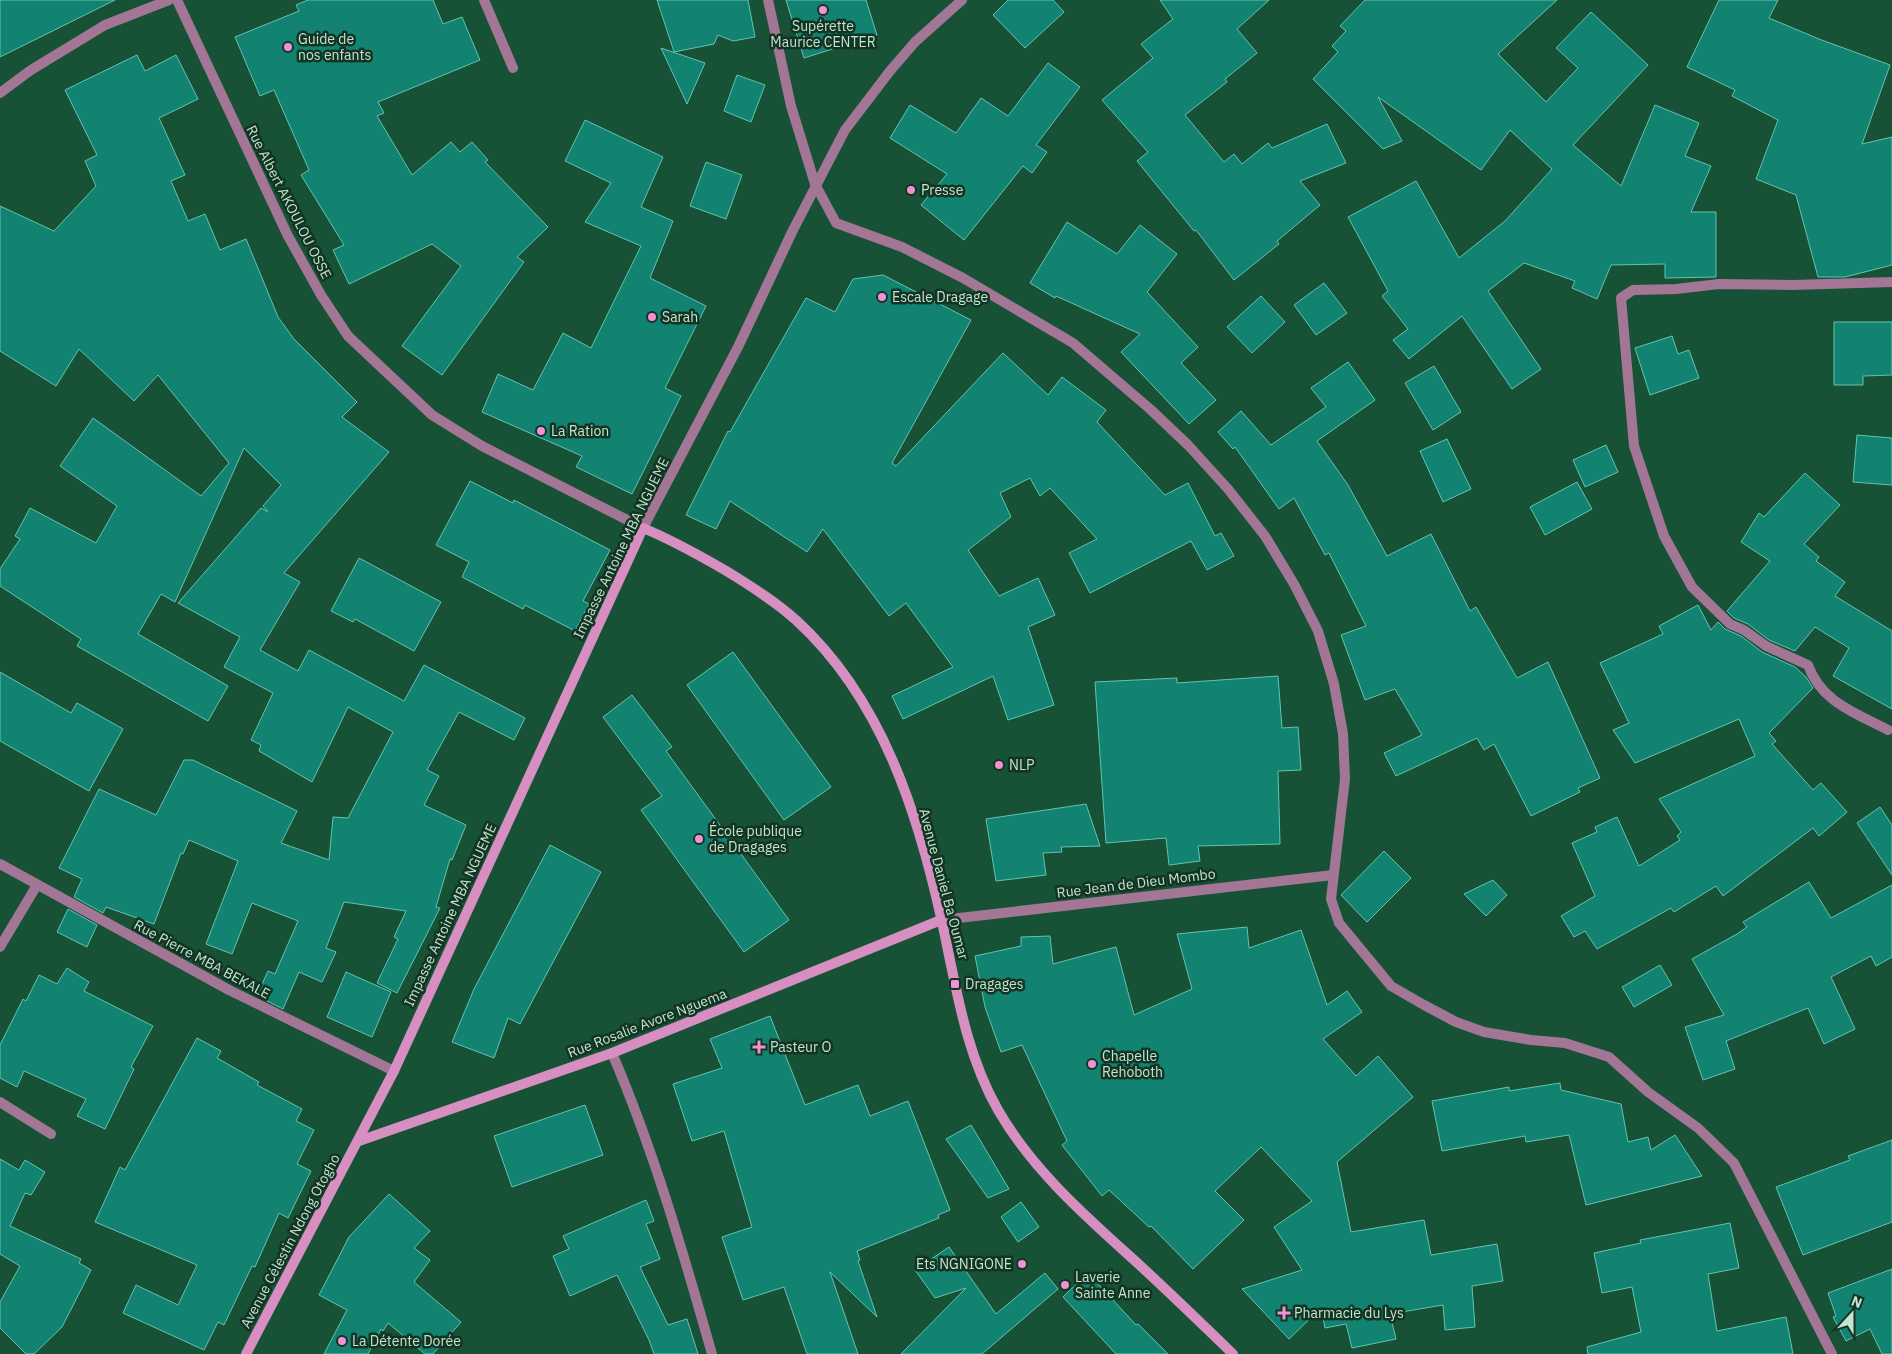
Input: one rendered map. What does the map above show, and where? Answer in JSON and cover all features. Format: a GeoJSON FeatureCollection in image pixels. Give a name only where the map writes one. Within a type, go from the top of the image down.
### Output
{"type":"FeatureCollection","features":[{"type":"Feature","properties":{"kind":"main road","name":"Avenue Daniel Ba Oumar"},"geometry":{"type":"LineString","coordinates":[[643,528],[676,542],[750,585],[796,620],[826,651],[859,695],[887,745],[902,781],[924,852],[967,1037],[998,1109],[1018,1138],[1066,1198],[1184,1306],[1233,1354]]}},
{"type":"Feature","properties":{"kind":"main road","name":"Impasse Antoine MBA NGUEME"},"geometry":{"type":"LineString","coordinates":[[358,1141],[394,1071],[643,528]]}},
{"type":"Feature","properties":{"kind":"main road","name":"Rue Rosalie Avore Nguema"},"geometry":{"type":"LineString","coordinates":[[358,1141],[612,1053],[941,920]]}},
{"type":"Feature","properties":{"kind":"main road","name":"Avenue Célestin Ndong Otogho"},"geometry":{"type":"LineString","coordinates":[[246,1354],[358,1141]]}},
{"type":"Feature","properties":{"kind":"street"},"geometry":{"type":"LineString","coordinates":[[0,93],[30,70],[105,25],[169,0]]}},
{"type":"Feature","properties":{"kind":"street","name":"Rue Albert AKOULOU OSSE"},"geometry":{"type":"LineString","coordinates":[[177,0],[288,236],[320,295],[348,336],[432,415],[482,446],[643,528]]}},
{"type":"Feature","properties":{"kind":"street"},"geometry":{"type":"LineString","coordinates":[[484,0],[513,68]]}},
{"type":"Feature","properties":{"kind":"street"},"geometry":{"type":"LineString","coordinates":[[768,0],[791,106],[815,184],[836,223],[902,247],[963,278],[1073,343],[1150,408],[1188,445],[1228,489],[1265,536],[1318,631],[1334,684],[1343,734],[1345,779],[1331,899],[1339,923],[1392,986],[1456,1022],[1484,1032],[1531,1040],[1565,1043],[1609,1056],[1648,1092],[1698,1128],[1734,1163],[1832,1354]]}},
{"type":"Feature","properties":{"kind":"street","name":"Impasse Antoine MBA NGUEME"},"geometry":{"type":"LineString","coordinates":[[643,528],[738,347],[815,184],[844,130],[915,42],[962,0]]}},
{"type":"Feature","properties":{"kind":"street"},"geometry":{"type":"LineString","coordinates":[[1888,730],[1830,700],[1813,679],[1808,665],[1766,646],[1744,630],[1730,624],[1692,587],[1664,536],[1634,446],[1621,298],[1633,290],[1676,289],[1718,284],[1792,285],[1892,282]]}},
{"type":"Feature","properties":{"kind":"street","name":"Rue Pierre MBA BEKALE"},"geometry":{"type":"LineString","coordinates":[[0,864],[228,990],[394,1071]]}},
{"type":"Feature","properties":{"kind":"street","name":"Rue Jean de Dieu Mombo"},"geometry":{"type":"LineString","coordinates":[[941,920],[1333,875]]}},
{"type":"Feature","properties":{"kind":"street"},"geometry":{"type":"LineString","coordinates":[[0,947],[37,885]]}},
{"type":"Feature","properties":{"kind":"street"},"geometry":{"type":"LineString","coordinates":[[612,1053],[631,1098],[672,1211],[712,1354]]}},
{"type":"Feature","properties":{"kind":"street"},"geometry":{"type":"LineString","coordinates":[[0,1102],[51,1134]]}},
{"type":"Feature","properties":{"kind":"building"},"geometry":{"type":"Polygon","coordinates":[[[0,0],[115,0],[0,57],[0,0]]]}},
{"type":"Feature","properties":{"kind":"building"},"geometry":{"type":"Polygon","coordinates":[[[308,0],[433,0],[443,24],[462,17],[480,60],[378,102],[384,113],[377,116],[412,175],[451,142],[460,152],[472,142],[488,160],[485,162],[548,227],[517,257],[524,262],[442,375],[402,346],[461,266],[432,244],[349,284],[333,250],[344,245],[301,175],[309,170],[274,90],[260,96],[235,37],[299,11],[296,5],[308,0]]]}},
{"type":"Feature","properties":{"kind":"building"},"geometry":{"type":"Polygon","coordinates":[[[657,0],[748,0],[755,37],[733,41],[718,35],[714,44],[674,52],[657,0]]]}},
{"type":"Feature","properties":{"kind":"building"},"geometry":{"type":"Polygon","coordinates":[[[786,0],[866,0],[877,35],[804,58],[786,0]]]}},
{"type":"Feature","properties":{"kind":"building"},"geometry":{"type":"Polygon","coordinates":[[[1008,0],[1053,0],[1064,12],[1025,48],[993,15],[1008,0]]]}},
{"type":"Feature","properties":{"kind":"building"},"geometry":{"type":"Polygon","coordinates":[[[1160,0],[1269,0],[1237,29],[1257,53],[1225,79],[1227,82],[1185,115],[1224,162],[1234,154],[1242,164],[1268,143],[1272,148],[1327,124],[1346,163],[1300,181],[1320,205],[1277,241],[1279,244],[1234,280],[1196,230],[1194,231],[1137,161],[1148,152],[1102,100],[1153,58],[1141,44],[1173,19],[1160,0]]]}},
{"type":"Feature","properties":{"kind":"building"},"geometry":{"type":"Polygon","coordinates":[[[1365,0],[1557,0],[1498,54],[1546,102],[1578,68],[1556,48],[1591,12],[1648,65],[1573,145],[1621,186],[1655,105],[1699,123],[1685,156],[1711,166],[1691,212],[1716,212],[1716,277],[1665,278],[1665,264],[1611,265],[1597,299],[1572,288],[1575,281],[1524,263],[1488,291],[1541,369],[1512,389],[1462,316],[1409,359],[1393,340],[1408,329],[1382,296],[1388,291],[1348,217],[1416,181],[1459,258],[1505,221],[1552,169],[1510,130],[1481,170],[1378,97],[1402,141],[1383,149],[1313,79],[1338,52],[1332,46],[1346,31],[1340,26],[1365,0]]]}},
{"type":"Feature","properties":{"kind":"building"},"geometry":{"type":"Polygon","coordinates":[[[1719,0],[1778,0],[1769,18],[1890,65],[1862,144],[1892,137],[1892,265],[1845,277],[1818,277],[1796,195],[1756,179],[1778,120],[1732,96],[1735,90],[1687,67],[1719,0]]]}},
{"type":"Feature","properties":{"kind":"building"},"geometry":{"type":"Polygon","coordinates":[[[661,48],[705,63],[687,104],[661,48]]]}},
{"type":"Feature","properties":{"kind":"building"},"geometry":{"type":"Polygon","coordinates":[[[137,55],[145,71],[176,55],[198,99],[159,118],[185,175],[171,181],[188,221],[205,214],[220,250],[246,239],[278,317],[294,339],[357,402],[342,417],[389,452],[284,573],[300,582],[260,650],[298,671],[309,650],[404,701],[424,665],[525,718],[514,740],[459,712],[427,770],[439,776],[424,805],[466,825],[452,860],[450,859],[436,907],[440,908],[397,993],[377,983],[398,939],[394,937],[406,911],[344,902],[326,948],[336,952],[322,982],[299,972],[283,1009],[265,1000],[266,997],[258,993],[268,971],[275,974],[298,921],[252,903],[232,954],[206,944],[238,861],[189,840],[183,854],[181,853],[154,924],[106,907],[103,913],[74,897],[82,879],[59,868],[99,789],[156,815],[184,760],[193,760],[297,811],[281,843],[329,860],[333,817],[348,818],[393,732],[348,707],[312,782],[259,751],[261,745],[251,740],[273,693],[224,667],[240,637],[178,603],[261,508],[268,512],[263,506],[281,485],[244,448],[175,602],[161,594],[138,634],[228,686],[208,721],[77,646],[81,639],[0,586],[0,569],[20,539],[15,536],[30,508],[96,543],[117,506],[60,466],[93,418],[201,496],[229,463],[158,375],[134,401],[79,349],[56,386],[0,351],[0,206],[54,231],[96,186],[85,161],[97,155],[65,90],[137,55]]]}},
{"type":"Feature","properties":{"kind":"building"},"geometry":{"type":"Polygon","coordinates":[[[1048,63],[1080,87],[1036,145],[1047,152],[1032,173],[1023,166],[964,240],[921,205],[947,174],[890,138],[910,105],[956,133],[981,98],[1008,116],[1048,63]]]}},
{"type":"Feature","properties":{"kind":"building"},"geometry":{"type":"Polygon","coordinates":[[[737,75],[765,85],[751,122],[724,111],[737,75]]]}},
{"type":"Feature","properties":{"kind":"building"},"geometry":{"type":"Polygon","coordinates":[[[585,120],[663,157],[641,207],[673,221],[650,278],[706,306],[665,388],[681,396],[632,494],[576,467],[582,456],[482,412],[498,374],[533,390],[563,333],[591,348],[641,246],[585,222],[611,183],[565,161],[585,120]]]}},
{"type":"Feature","properties":{"kind":"building"},"geometry":{"type":"Polygon","coordinates":[[[706,162],[742,175],[726,219],[690,206],[706,162]]]}},
{"type":"Feature","properties":{"kind":"building"},"geometry":{"type":"Polygon","coordinates":[[[1067,222],[1117,254],[1140,225],[1177,254],[1147,292],[1198,347],[1181,363],[1216,400],[1189,424],[1121,352],[1140,334],[1056,296],[1055,298],[1030,283],[1067,222]]]}},
{"type":"Feature","properties":{"kind":"building"},"geometry":{"type":"Polygon","coordinates":[[[883,275],[971,320],[892,463],[896,466],[1003,353],[1048,395],[1062,377],[1106,410],[1097,422],[1165,495],[1188,483],[1215,536],[1221,533],[1234,556],[1207,570],[1191,541],[1090,593],[1069,553],[1097,539],[1050,488],[1040,496],[1030,478],[1000,493],[1011,517],[968,550],[999,596],[1038,578],[1055,615],[1028,627],[1054,705],[1008,720],[993,676],[903,719],[892,696],[953,667],[906,603],[889,616],[823,529],[807,552],[730,501],[716,529],[686,515],[728,431],[730,432],[806,298],[835,312],[853,279],[883,275]]]}},
{"type":"Feature","properties":{"kind":"building"},"geometry":{"type":"Polygon","coordinates":[[[1324,283],[1347,313],[1316,335],[1294,305],[1324,283]]]}},
{"type":"Feature","properties":{"kind":"building"},"geometry":{"type":"Polygon","coordinates":[[[1261,296],[1285,322],[1252,353],[1227,327],[1261,296]]]}},
{"type":"Feature","properties":{"kind":"building"},"geometry":{"type":"Polygon","coordinates":[[[1834,322],[1892,322],[1892,375],[1863,376],[1863,385],[1834,385],[1834,322]]]}},
{"type":"Feature","properties":{"kind":"building"},"geometry":{"type":"Polygon","coordinates":[[[1672,336],[1678,354],[1689,350],[1699,378],[1650,395],[1635,348],[1672,336]]]}},
{"type":"Feature","properties":{"kind":"building"},"geometry":{"type":"Polygon","coordinates":[[[1348,362],[1375,400],[1317,441],[1348,485],[1387,556],[1431,534],[1470,611],[1476,607],[1517,678],[1548,662],[1600,778],[1578,788],[1580,792],[1531,816],[1494,744],[1484,750],[1477,738],[1396,776],[1384,753],[1422,735],[1395,689],[1365,700],[1341,635],[1366,626],[1329,553],[1325,555],[1294,498],[1279,509],[1235,447],[1233,449],[1218,432],[1241,411],[1271,445],[1326,407],[1311,388],[1348,362]]]}},
{"type":"Feature","properties":{"kind":"building"},"geometry":{"type":"Polygon","coordinates":[[[1434,366],[1461,412],[1433,430],[1405,383],[1434,366]]]}},
{"type":"Feature","properties":{"kind":"building"},"geometry":{"type":"Polygon","coordinates":[[[1857,435],[1892,438],[1892,485],[1853,482],[1857,435]]]}},
{"type":"Feature","properties":{"kind":"building"},"geometry":{"type":"Polygon","coordinates":[[[1447,439],[1471,489],[1443,502],[1420,451],[1447,439]]]}},
{"type":"Feature","properties":{"kind":"building"},"geometry":{"type":"Polygon","coordinates":[[[1606,445],[1618,472],[1585,487],[1573,460],[1606,445]]]}},
{"type":"Feature","properties":{"kind":"building"},"geometry":{"type":"Polygon","coordinates":[[[1805,473],[1840,505],[1804,544],[1819,557],[1816,561],[1845,582],[1835,596],[1892,631],[1892,709],[1833,676],[1849,648],[1815,627],[1795,651],[1769,640],[1748,624],[1734,618],[1727,611],[1770,561],[1741,542],[1759,513],[1764,517],[1805,473]]]}},
{"type":"Feature","properties":{"kind":"building"},"geometry":{"type":"Polygon","coordinates":[[[470,481],[513,503],[514,500],[610,550],[583,601],[589,604],[575,631],[525,605],[523,609],[462,577],[469,562],[436,545],[470,481]]]}},
{"type":"Feature","properties":{"kind":"building"},"geometry":{"type":"Polygon","coordinates":[[[1577,482],[1592,509],[1545,535],[1530,507],[1577,482]]]}},
{"type":"Feature","properties":{"kind":"building"},"geometry":{"type":"Polygon","coordinates":[[[359,558],[441,602],[414,651],[355,619],[353,622],[331,611],[359,558]]]}},
{"type":"Feature","properties":{"kind":"building"},"geometry":{"type":"Polygon","coordinates":[[[1698,605],[1711,630],[1718,622],[1725,629],[1741,636],[1762,652],[1795,667],[1806,677],[1813,688],[1769,733],[1776,741],[1772,744],[1813,790],[1821,783],[1847,812],[1819,836],[1813,828],[1723,896],[1716,886],[1674,912],[1671,908],[1597,949],[1585,931],[1574,937],[1561,916],[1595,896],[1572,843],[1597,832],[1595,827],[1617,817],[1639,866],[1680,840],[1677,836],[1681,832],[1659,799],[1755,756],[1739,719],[1635,763],[1613,730],[1629,723],[1600,663],[1663,634],[1659,626],[1698,605]]]}},
{"type":"Feature","properties":{"kind":"building"},"geometry":{"type":"Polygon","coordinates":[[[733,652],[831,787],[784,820],[687,685],[733,652]]]}},
{"type":"Feature","properties":{"kind":"building"},"geometry":{"type":"Polygon","coordinates":[[[0,672],[71,713],[77,703],[123,729],[89,791],[0,741],[0,672]]]}},
{"type":"Feature","properties":{"kind":"building"},"geometry":{"type":"Polygon","coordinates":[[[1278,676],[1282,728],[1298,727],[1301,770],[1278,771],[1280,844],[1198,846],[1200,861],[1169,865],[1166,838],[1106,843],[1095,682],[1177,678],[1177,683],[1278,676]]]}},
{"type":"Feature","properties":{"kind":"building"},"geometry":{"type":"Polygon","coordinates":[[[632,695],[672,747],[666,751],[789,920],[744,952],[641,810],[662,796],[603,717],[632,695]]]}},
{"type":"Feature","properties":{"kind":"building"},"geometry":{"type":"Polygon","coordinates":[[[1086,804],[1100,846],[1061,847],[1062,852],[1043,853],[1046,875],[996,881],[986,819],[1086,804]]]}},
{"type":"Feature","properties":{"kind":"building"},"geometry":{"type":"Polygon","coordinates":[[[1880,807],[1892,825],[1892,875],[1857,823],[1880,807]]]}},
{"type":"Feature","properties":{"kind":"building"},"geometry":{"type":"Polygon","coordinates":[[[550,845],[601,872],[520,1024],[508,1018],[494,1058],[452,1042],[474,989],[550,845]]]}},
{"type":"Feature","properties":{"kind":"building"},"geometry":{"type":"Polygon","coordinates":[[[1384,851],[1411,878],[1367,922],[1341,895],[1384,851]]]}},
{"type":"Feature","properties":{"kind":"building"},"geometry":{"type":"Polygon","coordinates":[[[1493,880],[1507,895],[1486,916],[1464,894],[1493,880]]]}},
{"type":"Feature","properties":{"kind":"building"},"geometry":{"type":"Polygon","coordinates":[[[1809,882],[1831,918],[1892,885],[1892,957],[1876,966],[1871,956],[1831,977],[1855,1029],[1824,1044],[1808,1008],[1726,1041],[1735,1069],[1703,1080],[1685,1027],[1724,1015],[1692,959],[1737,934],[1747,927],[1743,922],[1809,882]]]}},
{"type":"Feature","properties":{"kind":"building"},"geometry":{"type":"Polygon","coordinates":[[[68,909],[97,925],[87,947],[57,932],[68,909]]]}},
{"type":"Feature","properties":{"kind":"building"},"geometry":{"type":"Polygon","coordinates":[[[1247,927],[1249,948],[1301,930],[1327,1005],[1347,991],[1362,1012],[1323,1039],[1356,1076],[1378,1056],[1413,1097],[1337,1162],[1351,1232],[1424,1220],[1431,1255],[1497,1244],[1503,1281],[1472,1286],[1475,1327],[1445,1330],[1443,1305],[1390,1314],[1396,1339],[1352,1348],[1346,1324],[1325,1328],[1321,1308],[1289,1339],[1242,1289],[1302,1270],[1274,1227],[1312,1201],[1261,1147],[1215,1191],[1244,1220],[1193,1269],[1151,1226],[1149,1227],[1109,1190],[1102,1196],[1062,1145],[1067,1141],[1022,1045],[1001,1052],[985,1007],[975,956],[1021,946],[1021,937],[1050,936],[1053,964],[1116,947],[1134,1015],[1192,989],[1177,934],[1247,927]]]}},
{"type":"Feature","properties":{"kind":"building"},"geometry":{"type":"Polygon","coordinates":[[[1660,965],[1672,985],[1634,1007],[1622,987],[1660,965]]]}},
{"type":"Feature","properties":{"kind":"building"},"geometry":{"type":"Polygon","coordinates":[[[67,968],[89,982],[84,991],[153,1026],[131,1067],[134,1069],[105,1129],[77,1116],[86,1099],[24,1071],[17,1087],[0,1078],[0,1045],[23,999],[26,1001],[39,975],[57,984],[67,968]]]}},
{"type":"Feature","properties":{"kind":"building"},"geometry":{"type":"Polygon","coordinates":[[[346,972],[391,992],[372,1037],[327,1017],[346,972]]]}},
{"type":"Feature","properties":{"kind":"building"},"geometry":{"type":"Polygon","coordinates":[[[770,1016],[805,1105],[858,1085],[870,1116],[908,1101],[950,1210],[938,1215],[939,1218],[857,1251],[860,1260],[858,1261],[877,1317],[830,1272],[858,1354],[807,1354],[784,1287],[743,1300],[722,1237],[752,1227],[724,1131],[692,1141],[673,1084],[722,1068],[710,1039],[770,1016]]]}},
{"type":"Feature","properties":{"kind":"building"},"geometry":{"type":"Polygon","coordinates":[[[197,1038],[221,1051],[217,1058],[259,1082],[257,1085],[302,1109],[296,1121],[314,1130],[297,1164],[311,1171],[288,1218],[279,1213],[255,1267],[252,1266],[224,1325],[218,1322],[204,1350],[123,1313],[136,1285],[178,1305],[197,1265],[95,1222],[120,1167],[125,1170],[197,1038]]]}},
{"type":"Feature","properties":{"kind":"building"},"geometry":{"type":"Polygon","coordinates":[[[1560,1083],[1561,1090],[1621,1104],[1628,1142],[1648,1137],[1651,1150],[1675,1135],[1702,1176],[1586,1205],[1569,1135],[1526,1142],[1525,1136],[1442,1151],[1432,1101],[1509,1087],[1509,1091],[1560,1083]]]}},
{"type":"Feature","properties":{"kind":"building"},"geometry":{"type":"Polygon","coordinates":[[[585,1105],[603,1155],[512,1187],[494,1136],[585,1105]]]}},
{"type":"Feature","properties":{"kind":"building"},"geometry":{"type":"Polygon","coordinates":[[[971,1125],[1009,1189],[988,1198],[946,1139],[971,1125]]]}},
{"type":"Feature","properties":{"kind":"building"},"geometry":{"type":"Polygon","coordinates":[[[1892,1140],[1892,1222],[1803,1255],[1776,1187],[1850,1160],[1848,1156],[1892,1140]]]}},
{"type":"Feature","properties":{"kind":"building"},"geometry":{"type":"Polygon","coordinates":[[[0,1159],[19,1170],[25,1160],[45,1172],[31,1195],[25,1193],[10,1226],[81,1259],[79,1263],[91,1270],[62,1327],[34,1354],[26,1354],[0,1328],[0,1302],[20,1266],[0,1254],[0,1159]]]}},
{"type":"Feature","properties":{"kind":"building"},"geometry":{"type":"Polygon","coordinates":[[[389,1194],[430,1231],[414,1248],[430,1260],[414,1282],[461,1322],[433,1354],[425,1354],[388,1323],[383,1331],[381,1329],[368,1354],[324,1354],[347,1310],[319,1295],[349,1237],[389,1194]]]}},
{"type":"Feature","properties":{"kind":"building"},"geometry":{"type":"Polygon","coordinates":[[[646,1200],[654,1221],[646,1224],[660,1259],[640,1267],[668,1325],[687,1319],[698,1354],[654,1354],[617,1275],[570,1296],[553,1256],[569,1249],[563,1236],[646,1200]]]}},
{"type":"Feature","properties":{"kind":"building"},"geometry":{"type":"Polygon","coordinates":[[[1021,1202],[1039,1227],[1018,1242],[1001,1217],[1021,1202]]]}},
{"type":"Feature","properties":{"kind":"building"},"geometry":{"type":"Polygon","coordinates":[[[1730,1223],[1739,1268],[1708,1274],[1717,1331],[1786,1317],[1793,1354],[1588,1354],[1587,1347],[1641,1332],[1632,1287],[1602,1293],[1594,1253],[1641,1243],[1640,1240],[1730,1223]]]}},
{"type":"Feature","properties":{"kind":"building"},"geometry":{"type":"Polygon","coordinates":[[[949,1247],[996,1314],[1045,1273],[1058,1289],[982,1354],[901,1354],[966,1288],[935,1298],[915,1270],[949,1247]]]}},
{"type":"Feature","properties":{"kind":"building"},"geometry":{"type":"Polygon","coordinates":[[[1892,1269],[1892,1354],[1882,1354],[1870,1329],[1846,1341],[1833,1317],[1836,1316],[1828,1293],[1892,1269]]]}},
{"type":"Feature","properties":{"kind":"building"},"geometry":{"type":"Polygon","coordinates":[[[1088,1273],[1136,1325],[1138,1324],[1168,1354],[1116,1354],[1063,1297],[1088,1273]]]}},
{"type":"Feature","properties":{"kind":"place","name":"Supérette Maurice CENTER"},"geometry":{"type":"Point","coordinates":[823,10]}},
{"type":"Feature","properties":{"kind":"place","name":"Guide de nos enfants"},"geometry":{"type":"Point","coordinates":[288,47]}},
{"type":"Feature","properties":{"kind":"place","name":"Presse"},"geometry":{"type":"Point","coordinates":[911,190]}},
{"type":"Feature","properties":{"kind":"place","name":"Escale Dragage"},"geometry":{"type":"Point","coordinates":[882,297]}},
{"type":"Feature","properties":{"kind":"place","name":"Sarah"},"geometry":{"type":"Point","coordinates":[652,317]}},
{"type":"Feature","properties":{"kind":"place","name":"La Ration"},"geometry":{"type":"Point","coordinates":[541,431]}},
{"type":"Feature","properties":{"kind":"place","name":"NLP"},"geometry":{"type":"Point","coordinates":[999,765]}},
{"type":"Feature","properties":{"kind":"place","name":"École publique de Dragages"},"geometry":{"type":"Point","coordinates":[699,839]}},
{"type":"Feature","properties":{"kind":"place","name":"Dragages"},"geometry":{"type":"Point","coordinates":[955,984]}},
{"type":"Feature","properties":{"kind":"place","name":"Pasteur O"},"geometry":{"type":"Point","coordinates":[759,1047]}},
{"type":"Feature","properties":{"kind":"place","name":"Chapelle Rehoboth"},"geometry":{"type":"Point","coordinates":[1092,1064]}},
{"type":"Feature","properties":{"kind":"place","name":"Ets NGNIGONE"},"geometry":{"type":"Point","coordinates":[1022,1264]}},
{"type":"Feature","properties":{"kind":"place","name":"Laverie Sainte Anne"},"geometry":{"type":"Point","coordinates":[1065,1285]}},
{"type":"Feature","properties":{"kind":"place","name":"Pharmacie du Lys"},"geometry":{"type":"Point","coordinates":[1284,1313]}},
{"type":"Feature","properties":{"kind":"place","name":"La Détente Dorée"},"geometry":{"type":"Point","coordinates":[342,1341]}}]}
